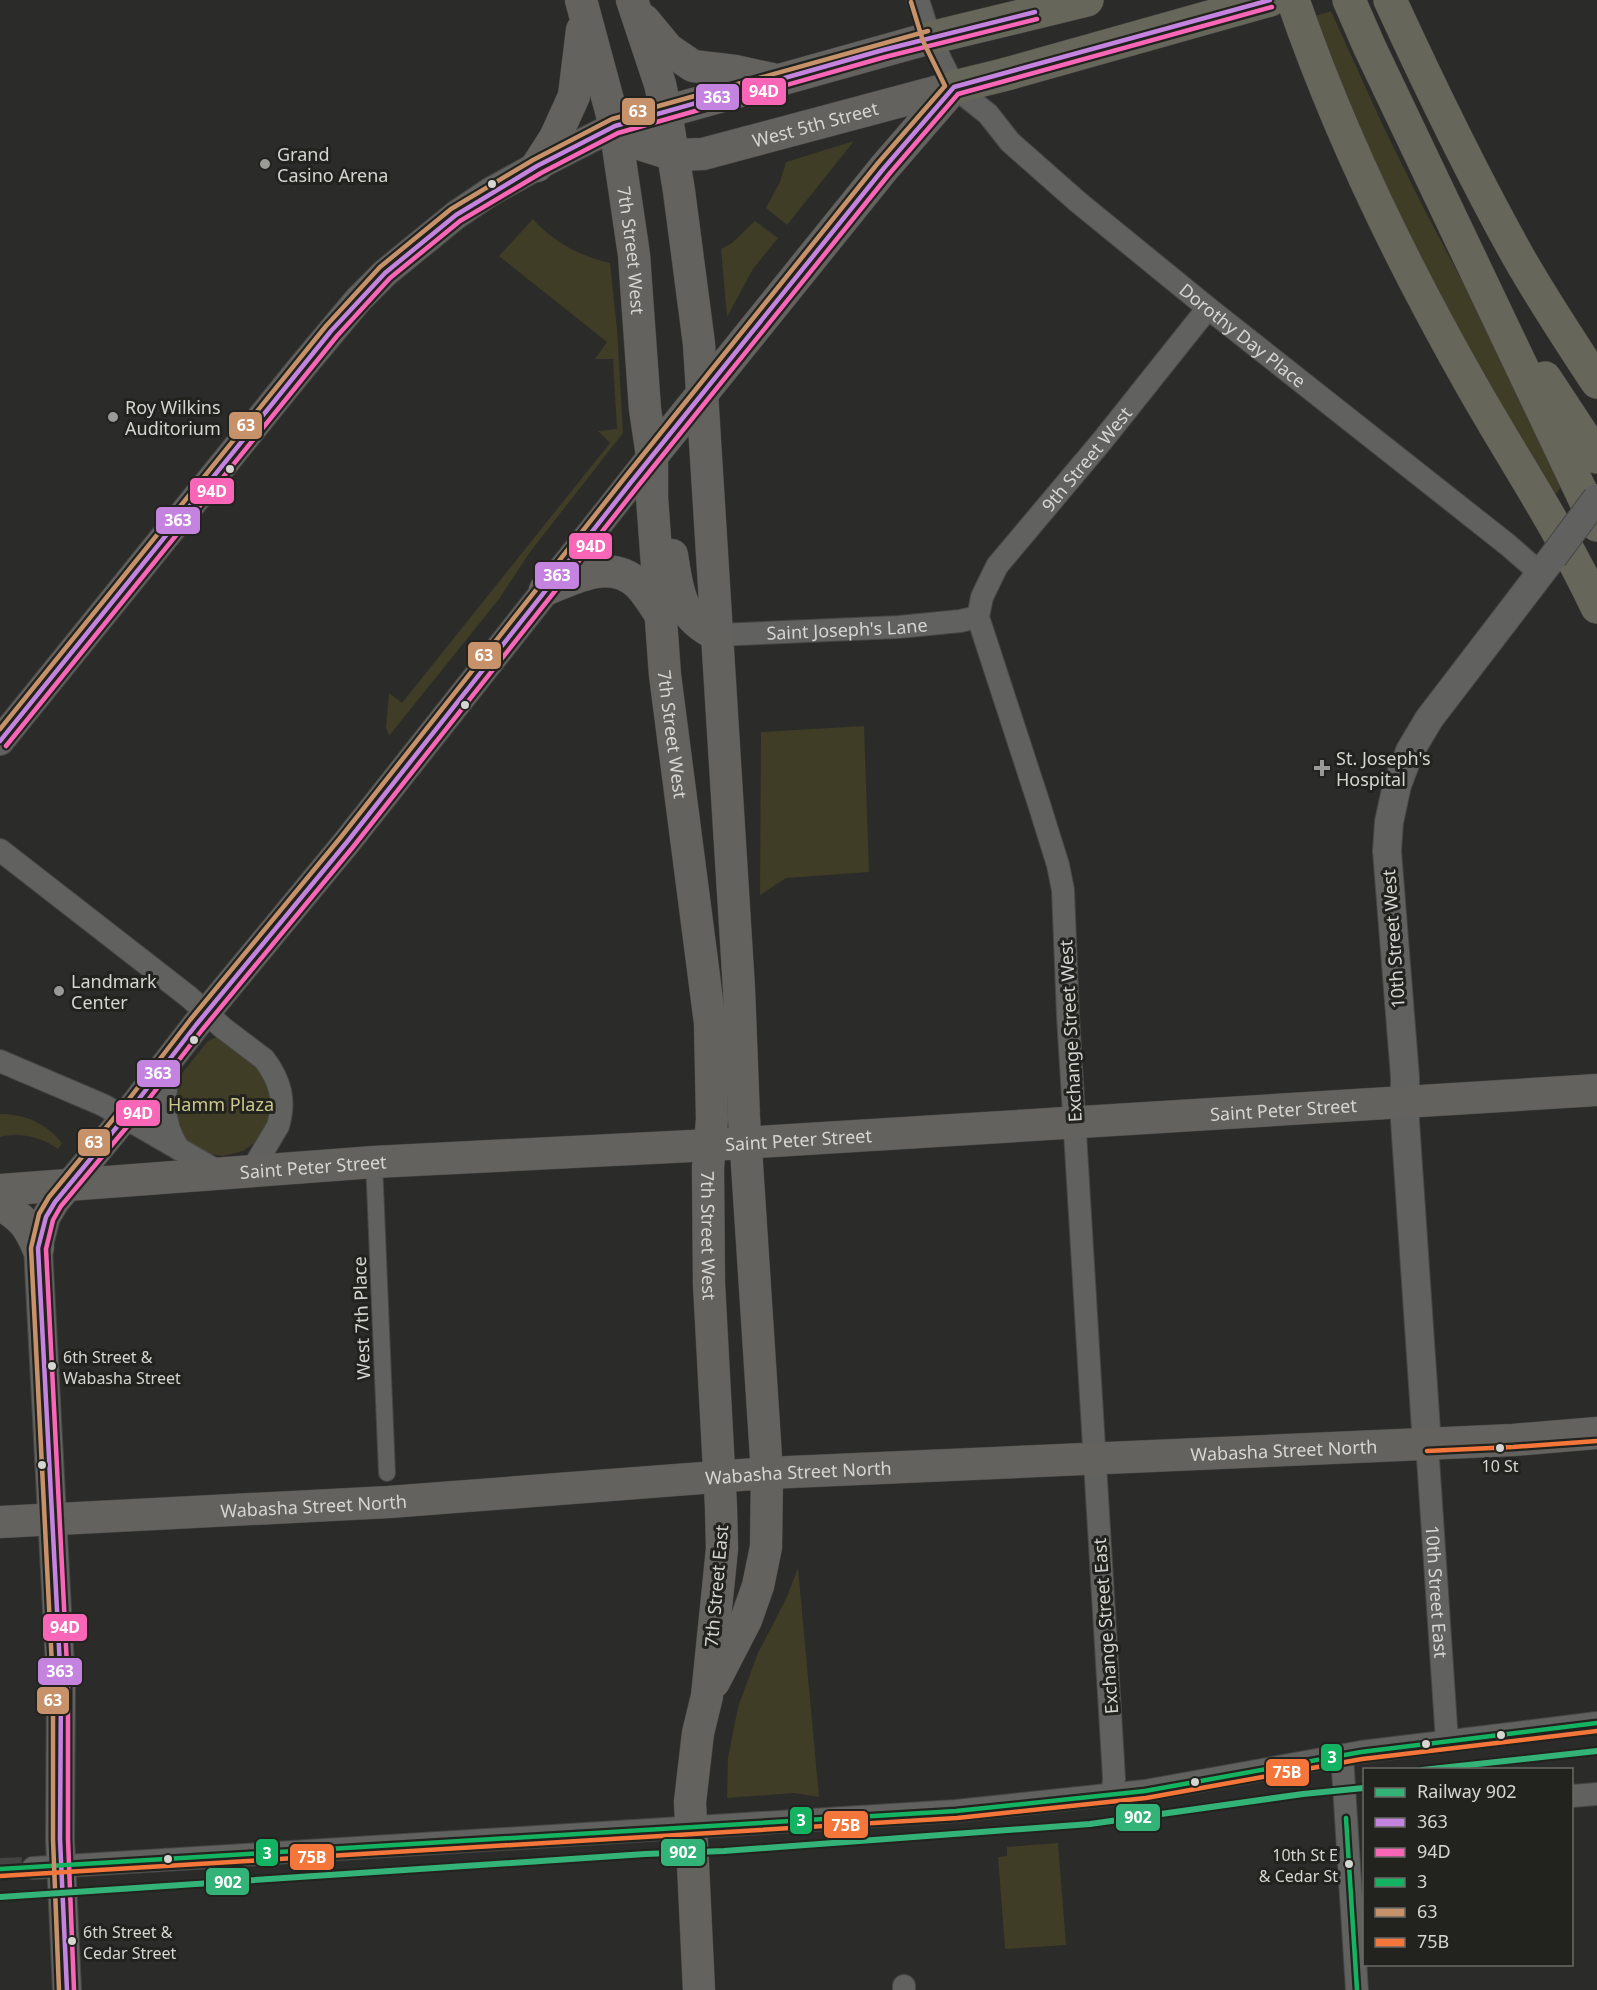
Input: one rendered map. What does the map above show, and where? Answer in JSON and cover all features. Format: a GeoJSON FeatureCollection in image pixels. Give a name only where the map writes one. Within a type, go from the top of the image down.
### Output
{"type":"FeatureCollection","features":[{"type":"Feature","properties":{"kind":"highway"},"geometry":{"type":"LineString","coordinates":[[930,38],[1088,0]]}},
{"type":"Feature","properties":{"kind":"highway"},"geometry":{"type":"LineString","coordinates":[[954,87],[1277,0],[1350,143],[1414,281],[1472,388],[1564,543],[1597,607]]}},
{"type":"Feature","properties":{"kind":"highway"},"geometry":{"type":"LineString","coordinates":[[1349,0],[1526,379],[1597,525]]}},
{"type":"Feature","properties":{"kind":"highway"},"geometry":{"type":"LineString","coordinates":[[1390,0],[1438,102],[1520,259],[1597,382]]}},
{"type":"Feature","properties":{"kind":"highway"},"geometry":{"type":"LineString","coordinates":[[1445,204],[1531,354],[1597,457]]}},
{"type":"Feature","properties":{"kind":"highway"},"geometry":{"type":"LineString","coordinates":[[1520,259],[1597,357]]}},
{"type":"Feature","properties":{"kind":"main road"},"geometry":{"type":"LineString","coordinates":[[537,166],[555,138],[574,96],[583,4]]}},
{"type":"Feature","properties":{"kind":"main road","name":"7th Street West"},"geometry":{"type":"LineString","coordinates":[[583,4],[615,126],[634,255],[645,409],[652,456],[651,497],[664,675],[707,995],[710,1033],[711,1144],[708,1168],[709,1284],[719,1476]]}},
{"type":"Feature","properties":{"kind":"main road"},"geometry":{"type":"LineString","coordinates":[[634,5],[668,49],[693,66],[735,71],[776,80]]}},
{"type":"Feature","properties":{"kind":"main road"},"geometry":{"type":"LineString","coordinates":[[634,5],[660,84],[666,112],[693,290],[702,395],[767,1473]]}},
{"type":"Feature","properties":{"kind":"main road"},"geometry":{"type":"LineString","coordinates":[[615,126],[930,38]]}},
{"type":"Feature","properties":{"kind":"main road"},"geometry":{"type":"LineString","coordinates":[[652,456],[884,168],[954,87]]}},
{"type":"Feature","properties":{"kind":"main road","name":"West 5th Street"},"geometry":{"type":"LineString","coordinates":[[615,126],[636,144],[674,155],[703,154],[954,87]]}},
{"type":"Feature","properties":{"kind":"main road"},"geometry":{"type":"LineString","coordinates":[[651,497],[672,552],[678,594],[689,617],[701,628],[717,635]]}},
{"type":"Feature","properties":{"kind":"main road"},"geometry":{"type":"LineString","coordinates":[[545,590],[590,572],[601,570],[627,576],[638,585],[658,610]]}},
{"type":"Feature","properties":{"kind":"main road","name":"Saint Peter Street"},"geometry":{"type":"LineString","coordinates":[[0,1190],[374,1162],[1075,1123],[1597,1090]]}},
{"type":"Feature","properties":{"kind":"main road"},"geometry":{"type":"LineString","coordinates":[[0,1204],[18,1216],[31,1230],[38,1248]]}},
{"type":"Feature","properties":{"kind":"main road","name":"Wabasha Street North"},"geometry":{"type":"LineString","coordinates":[[0,1522],[378,1502],[767,1473],[1513,1440],[1597,1433]]}},
{"type":"Feature","properties":{"kind":"main road","name":"7th Street East"},"geometry":{"type":"LineString","coordinates":[[707,1696],[746,1620],[758,1586],[766,1547],[767,1473]]}},
{"type":"Feature","properties":{"kind":"main road","name":"7th Street East"},"geometry":{"type":"LineString","coordinates":[[699,1990],[690,1802],[698,1733],[707,1696],[722,1549],[719,1476]]}},
{"type":"Feature","properties":{"kind":"street"},"geometry":{"type":"LineString","coordinates":[[918,0],[930,38],[954,87]]}},
{"type":"Feature","properties":{"kind":"street","name":"Dorothy Day Place"},"geometry":{"type":"LineString","coordinates":[[954,87],[988,114],[1010,142],[1078,202],[1208,308],[1508,545],[1547,565]]}},
{"type":"Feature","properties":{"kind":"street"},"geometry":{"type":"LineString","coordinates":[[0,741],[302,367],[358,300],[385,273],[456,215],[537,166],[615,126]]}},
{"type":"Feature","properties":{"kind":"street","name":"9th Street West"},"geometry":{"type":"LineString","coordinates":[[978,617],[982,597],[998,566],[1208,308]]}},
{"type":"Feature","properties":{"kind":"street"},"geometry":{"type":"LineString","coordinates":[[67,1990],[47,1866],[61,1686],[38,1248],[46,1217],[55,1202],[125,1117],[173,1053],[347,842],[652,456]]}},
{"type":"Feature","properties":{"kind":"street","name":"10th Street West"},"geometry":{"type":"LineString","coordinates":[[1427,1443],[1387,851],[1389,822],[1397,785],[1410,751],[1429,719],[1597,498]]}},
{"type":"Feature","properties":{"kind":"street","name":"Saint Joseph's Lane"},"geometry":{"type":"LineString","coordinates":[[717,635],[899,627],[978,617]]}},
{"type":"Feature","properties":{"kind":"street","name":"Exchange Street West"},"geometry":{"type":"LineString","coordinates":[[978,617],[1039,804],[1061,882],[1094,1458]]}},
{"type":"Feature","properties":{"kind":"street"},"geometry":{"type":"LineString","coordinates":[[0,850],[189,997],[223,1028],[264,1059],[279,1083],[283,1102],[278,1126],[252,1170]]}},
{"type":"Feature","properties":{"kind":"street"},"geometry":{"type":"LineString","coordinates":[[173,1053],[163,1101],[167,1126],[179,1149]]}},
{"type":"Feature","properties":{"kind":"street"},"geometry":{"type":"LineString","coordinates":[[0,1061],[103,1105],[219,1172]]}},
{"type":"Feature","properties":{"kind":"street","name":"West 7th Place"},"geometry":{"type":"LineString","coordinates":[[374,1162],[387,1473]]}},
{"type":"Feature","properties":{"kind":"street","name":"10th Street East"},"geometry":{"type":"LineString","coordinates":[[1427,1443],[1447,1741]]}},
{"type":"Feature","properties":{"kind":"street","name":"Exchange Street East"},"geometry":{"type":"LineString","coordinates":[[1094,1458],[1114,1778],[1113,1794]]}},
{"type":"Feature","properties":{"kind":"street"},"geometry":{"type":"LineString","coordinates":[[47,1866],[956,1811],[1145,1791],[1342,1755],[1597,1723]]}},
{"type":"Feature","properties":{"kind":"street"},"geometry":{"type":"LineString","coordinates":[[1342,1755],[1355,1817],[1357,1990]]}},
{"type":"Feature","properties":{"kind":"street"},"geometry":{"type":"LineString","coordinates":[[1573,1797],[1597,1794]]}},
{"type":"Feature","properties":{"kind":"green space"},"geometry":{"type":"Polygon","coordinates":[[[1331,11],[1420,201],[1566,479],[1554,497],[1407,238],[1312,17],[1331,11]]]}},
{"type":"Feature","properties":{"kind":"green space"},"geometry":{"type":"Polygon","coordinates":[[[854,141],[787,225],[766,208],[780,182],[786,162],[854,141]]]}},
{"type":"Feature","properties":{"kind":"green space"},"geometry":{"type":"Polygon","coordinates":[[[533,219],[549,235],[568,247],[610,263],[617,329],[623,433],[530,552],[499,599],[389,736],[386,727],[389,693],[402,703],[610,443],[598,431],[617,429],[613,359],[595,359],[607,342],[499,256],[533,219]]]}},
{"type":"Feature","properties":{"kind":"green space"},"geometry":{"type":"Polygon","coordinates":[[[755,221],[778,238],[753,269],[727,317],[721,249],[732,243],[755,221]]]}},
{"type":"Feature","properties":{"kind":"green space"},"geometry":{"type":"Polygon","coordinates":[[[864,726],[869,872],[786,878],[760,895],[761,732],[864,726]]]}},
{"type":"Feature","properties":{"kind":"green space","name":"Hamm Plaza"},"geometry":{"type":"Polygon","coordinates":[[[219,1036],[256,1065],[266,1077],[274,1109],[260,1139],[243,1151],[223,1156],[204,1153],[187,1142],[171,1109],[179,1077],[208,1041],[219,1036]]]}},
{"type":"Feature","properties":{"kind":"green space"},"geometry":{"type":"Polygon","coordinates":[[[0,1114],[9,1114],[34,1121],[49,1130],[62,1143],[58,1149],[45,1141],[30,1137],[16,1135],[0,1137],[0,1114]]]}},
{"type":"Feature","properties":{"kind":"green space"},"geometry":{"type":"Polygon","coordinates":[[[798,1568],[819,1797],[794,1793],[727,1798],[728,1758],[738,1707],[758,1653],[786,1599],[798,1568]]]}},
{"type":"Feature","properties":{"kind":"green space"},"geometry":{"type":"Polygon","coordinates":[[[1058,1843],[1066,1945],[1005,1949],[998,1857],[1007,1856],[1007,1847],[1058,1843]]]}},
{"type":"Feature","properties":{"kind":"tunnel"},"geometry":{"type":"LineString","coordinates":[[0,1869],[33,1868]]}},
{"type":"Feature","properties":{"kind":"rail line","name":"902"},"geometry":{"type":"LineString","coordinates":[[1440,1768],[1597,1751]]}},
{"type":"Feature","properties":{"kind":"rail line","name":"902"},"geometry":{"type":"LineString","coordinates":[[0,1897],[645,1854],[724,1851],[1090,1824],[1303,1794],[1363,1788]]}},
{"type":"Feature","properties":{"kind":"transit line","name":"363"},"geometry":{"type":"LineString","coordinates":[[67,1990],[60,1839],[61,1686],[38,1248],[46,1217],[55,1202],[196,1025],[347,842],[632,481],[884,168],[954,87],[1270,0]]}},
{"type":"Feature","properties":{"kind":"transit line","name":"63"},"geometry":{"type":"LineString","coordinates":[[59,1990],[53,1839],[53,1686],[31,1248],[39,1214],[49,1197],[190,1020],[341,837],[626,476],[878,163],[945,86],[923,41],[911,2]]}},
{"type":"Feature","properties":{"kind":"transit line","name":"94D"},"geometry":{"type":"LineString","coordinates":[[74,1990],[68,1839],[68,1686],[46,1249],[53,1220],[61,1206],[353,847],[638,486],[890,173],[958,94],[1272,7]]}},
{"type":"Feature","properties":{"kind":"transit line","name":"363"},"geometry":{"type":"LineString","coordinates":[[0,741],[331,331],[385,273],[456,215],[537,166],[615,126],[883,50],[1035,12]]}},
{"type":"Feature","properties":{"kind":"transit line","name":"94D"},"geometry":{"type":"LineString","coordinates":[[6,746],[337,336],[390,278],[460,221],[541,173],[618,133],[885,57],[1037,19]]}},
{"type":"Feature","properties":{"kind":"transit line","name":"63"},"geometry":{"type":"LineString","coordinates":[[0,729],[326,326],[380,267],[451,209],[533,160],[612,119],[928,31]]}},
{"type":"Feature","properties":{"kind":"transit line","name":"75B"},"geometry":{"type":"LineString","coordinates":[[1427,1451],[1597,1441]]}},
{"type":"Feature","properties":{"kind":"transit line","name":"3"},"geometry":{"type":"LineString","coordinates":[[0,1869],[956,1811],[1145,1791],[1361,1752],[1597,1723]]}},
{"type":"Feature","properties":{"kind":"transit line","name":"75B"},"geometry":{"type":"LineString","coordinates":[[0,1876],[957,1818],[1146,1798],[1362,1759],[1597,1731]]}},
{"type":"Feature","properties":{"kind":"transit line","name":"3"},"geometry":{"type":"LineString","coordinates":[[1346,1818],[1357,1990]]}},
{"type":"Feature","properties":{"kind":"place","name":"Grand Casino Arena"},"geometry":{"type":"Point","coordinates":[265,164]}},
{"type":"Feature","properties":{"kind":"place","name":"Roy Wilkins Auditorium"},"geometry":{"type":"Point","coordinates":[113,417]}},
{"type":"Feature","properties":{"kind":"place","name":"St. Joseph's Hospital"},"geometry":{"type":"Point","coordinates":[1322,768]}},
{"type":"Feature","properties":{"kind":"place","name":"Landmark Center"},"geometry":{"type":"Point","coordinates":[59,991]}},
{"type":"Feature","properties":{"kind":"place","name":"6th Street & Wabasha Street"},"geometry":{"type":"Point","coordinates":[52,1366]}},
{"type":"Feature","properties":{"kind":"place","name":"10 St"},"geometry":{"type":"Point","coordinates":[1500,1448]}},
{"type":"Feature","properties":{"kind":"place","name":"10th St E & Cedar St"},"geometry":{"type":"Point","coordinates":[1349,1864]}},
{"type":"Feature","properties":{"kind":"place","name":"6th Street & Cedar Street"},"geometry":{"type":"Point","coordinates":[72,1941]}}]}
